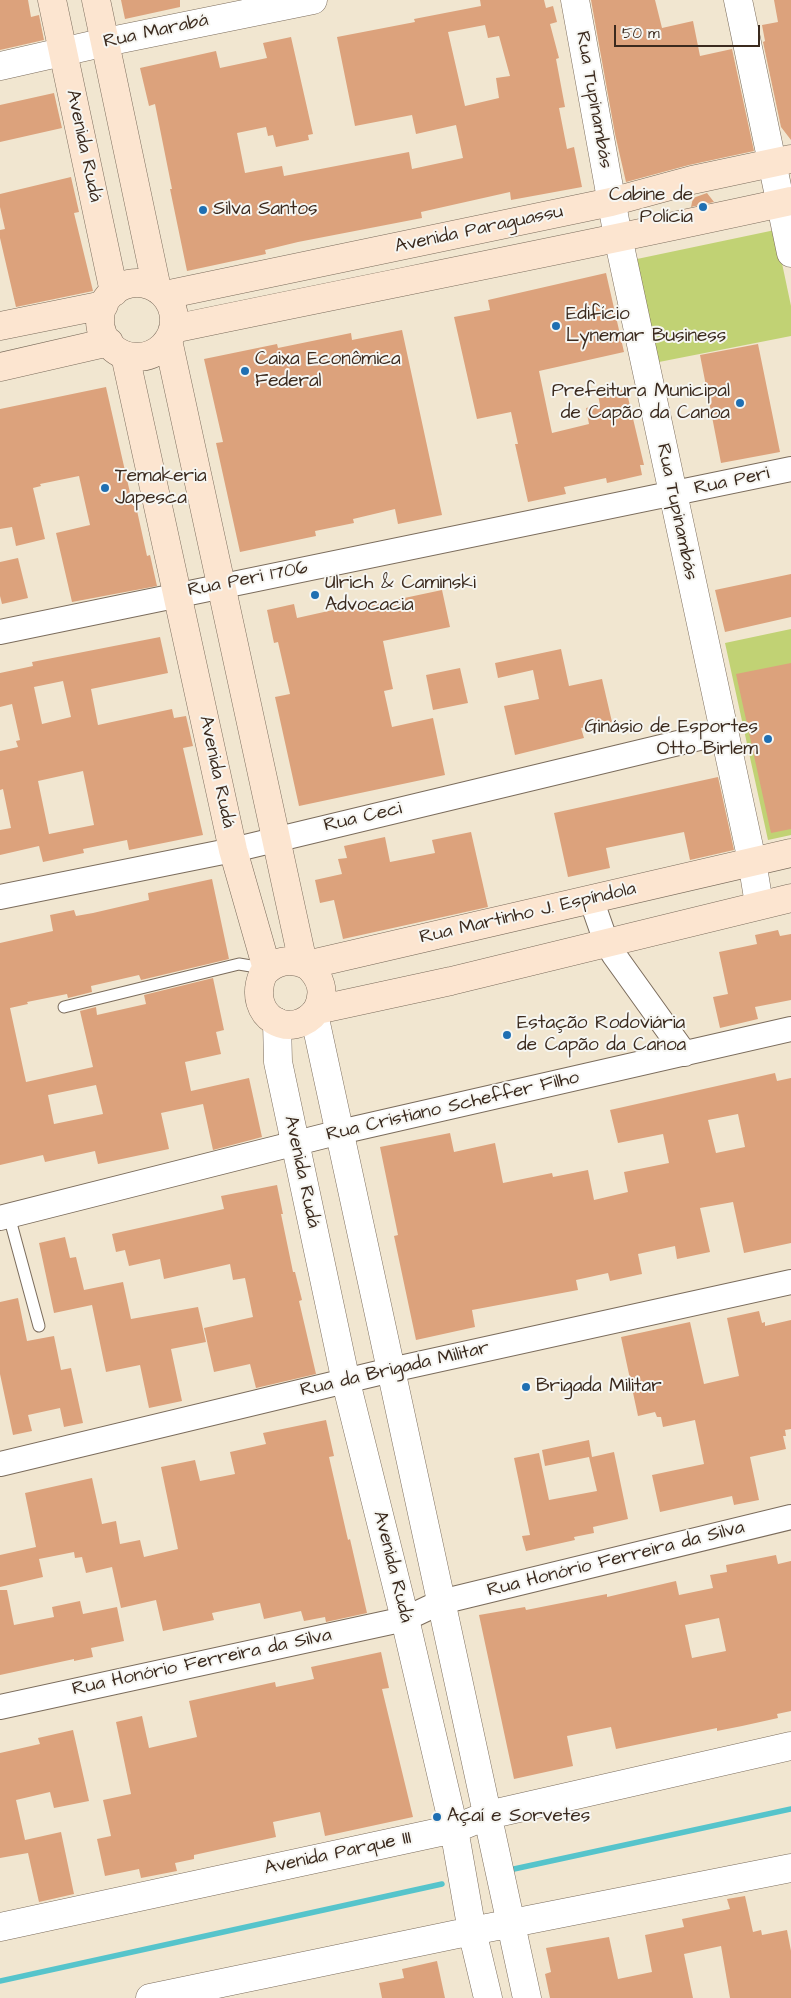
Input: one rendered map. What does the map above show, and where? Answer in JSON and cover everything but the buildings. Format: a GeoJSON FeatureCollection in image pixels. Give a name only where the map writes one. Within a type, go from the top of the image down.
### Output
{"type":"FeatureCollection","features":[{"type":"Feature","properties":{"kind":"main road","name":"Avenida Rudá"},"geometry":{"type":"LineString","coordinates":[[52,0],[64,52],[109,298]]}},
{"type":"Feature","properties":{"kind":"main road"},"geometry":{"type":"LineString","coordinates":[[96,0],[161,292],[173,311],[171,335],[160,349],[149,355],[137,357],[117,348],[101,328],[100,316],[109,298],[120,287],[132,283],[144,283],[161,292]]}},
{"type":"Feature","properties":{"kind":"main road","name":"Avenida Paraguassu"},"geometry":{"type":"LineString","coordinates":[[161,292],[611,202],[692,180],[781,162]]}},
{"type":"Feature","properties":{"kind":"main road","name":"Avenida Paraguassu"},"geometry":{"type":"LineString","coordinates":[[171,335],[786,202]]}},
{"type":"Feature","properties":{"kind":"main road"},"geometry":{"type":"LineString","coordinates":[[0,326],[109,298]]}},
{"type":"Feature","properties":{"kind":"main road","name":"Avenida Rudá"},"geometry":{"type":"LineString","coordinates":[[171,335],[221,585],[275,838],[305,964],[315,972],[320,981],[322,992],[316,1012]]}},
{"type":"Feature","properties":{"kind":"main road","name":"Avenida Rudá"},"geometry":{"type":"LineString","coordinates":[[117,348],[178,594],[233,850],[265,971],[258,994],[260,1006],[267,1015],[277,1022]]}},
{"type":"Feature","properties":{"kind":"main road"},"geometry":{"type":"LineString","coordinates":[[0,367],[117,348]]}},
{"type":"Feature","properties":{"kind":"main road","name":"Rua Martinho J. Espíndola"},"geometry":{"type":"LineString","coordinates":[[265,971],[280,962],[288,960],[305,964],[791,853]]}},
{"type":"Feature","properties":{"kind":"main road"},"geometry":{"type":"LineString","coordinates":[[277,1022],[294,1024],[302,1022],[316,1012],[450,981],[759,904],[791,898]]}},
{"type":"Feature","properties":{"kind":"street","name":"Rua Marabá"},"geometry":{"type":"LineString","coordinates":[[0,66],[106,42],[313,0]]}},
{"type":"Feature","properties":{"kind":"street","name":"Rua Tupinambás"},"geometry":{"type":"LineString","coordinates":[[575,0],[618,237],[752,861],[759,904]]}},
{"type":"Feature","properties":{"kind":"street"},"geometry":{"type":"LineString","coordinates":[[738,0],[781,162],[791,252]]}},
{"type":"Feature","properties":{"kind":"street","name":"Rua Peri"},"geometry":{"type":"LineString","coordinates":[[672,494],[791,469]]}},
{"type":"Feature","properties":{"kind":"street","name":"Rua Peri 1706"},"geometry":{"type":"LineString","coordinates":[[0,632],[221,585],[672,494]]}},
{"type":"Feature","properties":{"kind":"street","name":"Rua Ceci"},"geometry":{"type":"LineString","coordinates":[[0,897],[233,850],[275,838],[724,732]]}},
{"type":"Feature","properties":{"kind":"street"},"geometry":{"type":"LineString","coordinates":[[591,899],[606,942],[685,1054]]}},
{"type":"Feature","properties":{"kind":"street","name":"Avenida Rudá"},"geometry":{"type":"LineString","coordinates":[[316,1012],[340,1132],[527,1998]]}},
{"type":"Feature","properties":{"kind":"street","name":"Avenida Rudá"},"geometry":{"type":"LineString","coordinates":[[277,1022],[278,1062],[346,1382],[405,1619],[454,1829],[472,1931],[488,1998]]}},
{"type":"Feature","properties":{"kind":"street","name":"Rua Cristiano Scheffer Filho"},"geometry":{"type":"LineString","coordinates":[[5,1217],[296,1145],[340,1132],[791,1029]]}},
{"type":"Feature","properties":{"kind":"street","name":"Rua da Brigada Militar"},"geometry":{"type":"LineString","coordinates":[[0,1464],[391,1370],[791,1282]]}},
{"type":"Feature","properties":{"kind":"street","name":"Rua Honório Ferreira da Silva"},"geometry":{"type":"LineString","coordinates":[[0,1707],[405,1619],[442,1602],[791,1517]]}},
{"type":"Feature","properties":{"kind":"street","name":"Avenida Parque III"},"geometry":{"type":"LineString","coordinates":[[0,1927],[454,1829],[488,1815],[791,1746]]}},
{"type":"Feature","properties":{"kind":"street"},"geometry":{"type":"LineString","coordinates":[[150,1998],[472,1931],[791,1868]]}},
{"type":"Feature","properties":{"kind":"lane"},"geometry":{"type":"LineString","coordinates":[[64,1007],[239,964],[265,971]]}},
{"type":"Feature","properties":{"kind":"lane"},"geometry":{"type":"LineString","coordinates":[[5,1217],[40,1326]]}},
{"type":"Feature","properties":{"kind":"green space"},"geometry":{"type":"Polygon","coordinates":[[[775,230],[791,306],[791,336],[659,362],[637,259],[775,230]]]}},
{"type":"Feature","properties":{"kind":"green space","name":"Ginásio de Esportes Otto Birlem"},"geometry":{"type":"Polygon","coordinates":[[[791,629],[791,835],[768,840],[725,643],[791,629]]]}},
{"type":"Feature","properties":{"kind":"waterway"},"geometry":{"type":"LineString","coordinates":[[514,1869],[791,1809]]}},
{"type":"Feature","properties":{"kind":"waterway"},"geometry":{"type":"LineString","coordinates":[[0,1981],[442,1884]]}},
{"type":"Feature","properties":{"kind":"place","name":"Cabine de Polícia"},"geometry":{"type":"Point","coordinates":[703,207]}},
{"type":"Feature","properties":{"kind":"place","name":"Silva Santos"},"geometry":{"type":"Point","coordinates":[203,210]}},
{"type":"Feature","properties":{"kind":"place","name":"Edifício Lynemar Business"},"geometry":{"type":"Point","coordinates":[556,326]}},
{"type":"Feature","properties":{"kind":"place","name":"Caixa Econômica Federal"},"geometry":{"type":"Point","coordinates":[245,371]}},
{"type":"Feature","properties":{"kind":"place","name":"Prefeitura Municipal de Capão da Canoa"},"geometry":{"type":"Point","coordinates":[740,403]}},
{"type":"Feature","properties":{"kind":"place","name":"Temakeria Japesca"},"geometry":{"type":"Point","coordinates":[105,488]}},
{"type":"Feature","properties":{"kind":"place","name":"Ulrich & Caminski Advocacia"},"geometry":{"type":"Point","coordinates":[315,595]}},
{"type":"Feature","properties":{"kind":"place","name":"Ginásio de Esportes Otto Birlem"},"geometry":{"type":"Point","coordinates":[768,739]}},
{"type":"Feature","properties":{"kind":"place","name":"Estação Rodoviária de Capão da Canoa"},"geometry":{"type":"Point","coordinates":[507,1035]}},
{"type":"Feature","properties":{"kind":"place","name":"Brigada Militar"},"geometry":{"type":"Point","coordinates":[526,1387]}},
{"type":"Feature","properties":{"kind":"place","name":"Açaí e Sorvetes"},"geometry":{"type":"Point","coordinates":[437,1817]}}]}
